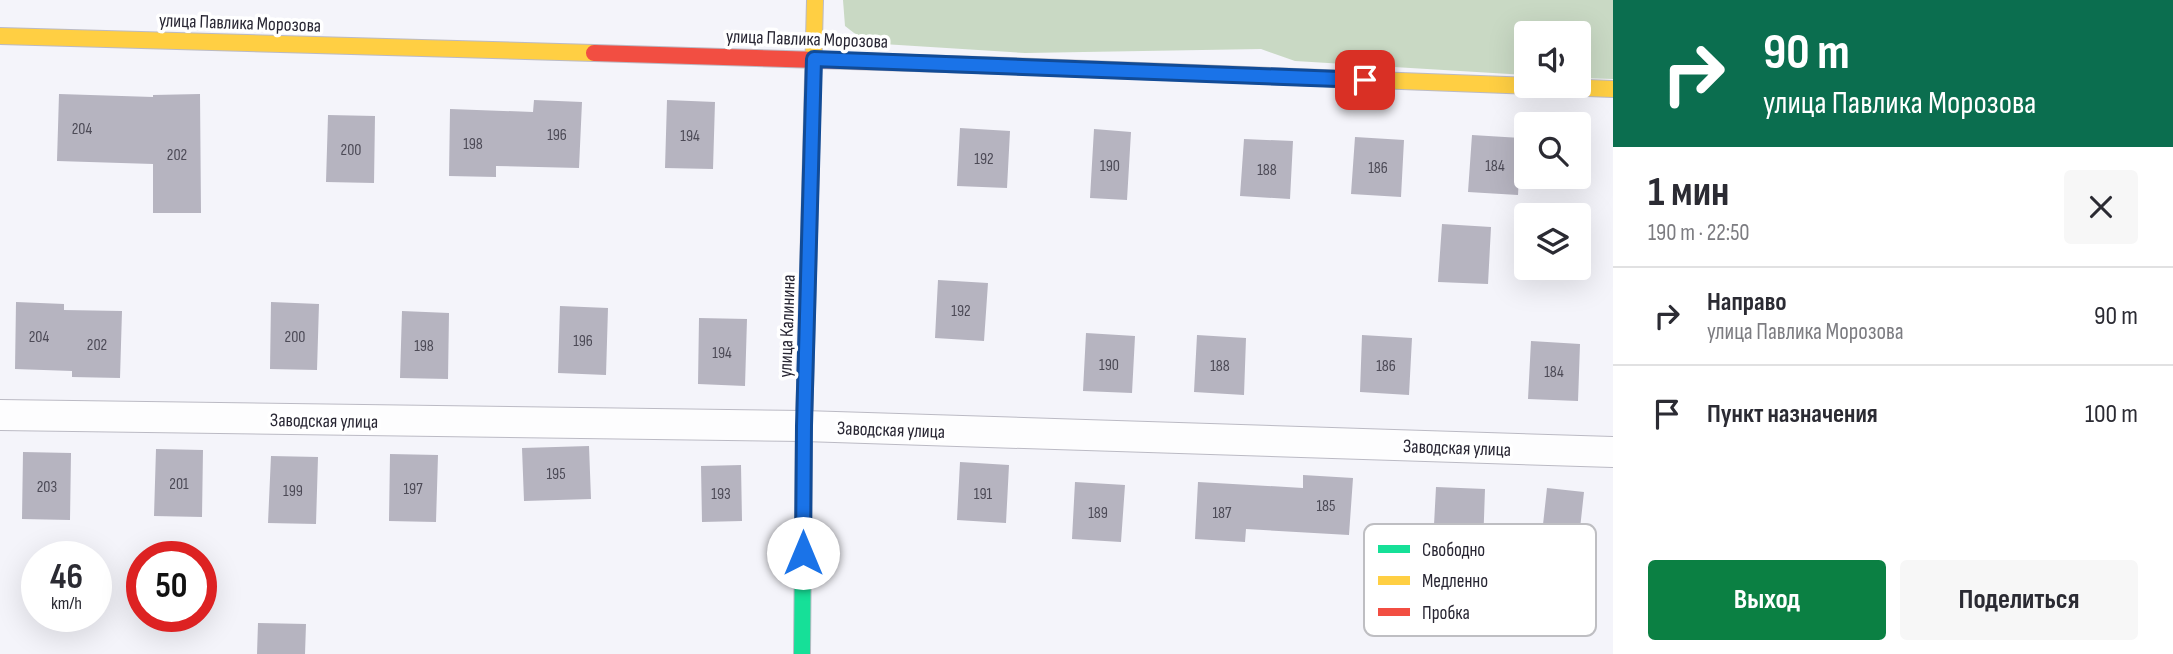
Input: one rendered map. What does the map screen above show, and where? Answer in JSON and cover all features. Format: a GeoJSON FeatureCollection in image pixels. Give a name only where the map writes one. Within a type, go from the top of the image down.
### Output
{"type":"FeatureCollection","features":[{"type":"Feature","properties":{"kind":"street","name":"улица Калинина"},"geometry":{"type":"LineString","coordinates":[[802,654],[804,426],[815,0]]}},
{"type":"Feature","properties":{"kind":"street","name":"улица Павлика Морозова"},"geometry":{"type":"LineString","coordinates":[[0,36],[814,59],[1613,89]]}},
{"type":"Feature","properties":{"kind":"street","name":"Заводская улица"},"geometry":{"type":"LineString","coordinates":[[0,415],[804,426],[1613,452]]}},
{"type":"Feature","properties":{"kind":"green space"},"geometry":{"type":"Polygon","coordinates":[[[843,0],[1613,0],[1613,79],[1591,78],[1591,21],[1514,21],[1514,74],[1295,61],[1261,49],[1025,53],[867,43],[845,26],[843,0]]]}},
{"type":"Feature","properties":{"kind":"building"},"geometry":{"type":"Polygon","coordinates":[[[59,94],[153,97],[200,94],[201,213],[153,213],[153,164],[57,161],[59,94]]]}},
{"type":"Feature","properties":{"kind":"building"},"geometry":{"type":"Polygon","coordinates":[[[534,100],[582,102],[579,168],[496,166],[496,177],[449,176],[450,109],[533,112],[534,100]]]}},
{"type":"Feature","properties":{"kind":"building"},"geometry":{"type":"Polygon","coordinates":[[[667,100],[715,102],[713,169],[665,168],[667,100]]]}},
{"type":"Feature","properties":{"kind":"building"},"geometry":{"type":"Polygon","coordinates":[[[328,115],[375,116],[374,183],[326,182],[328,115]]]}},
{"type":"Feature","properties":{"kind":"building"},"geometry":{"type":"Polygon","coordinates":[[[960,128],[1010,131],[1007,188],[957,186],[960,128]]]}},
{"type":"Feature","properties":{"kind":"building"},"geometry":{"type":"Polygon","coordinates":[[[1094,129],[1131,132],[1127,200],[1090,198],[1094,129]]]}},
{"type":"Feature","properties":{"kind":"building"},"geometry":{"type":"Polygon","coordinates":[[[1472,135],[1514,138],[1514,189],[1518,189],[1518,195],[1468,192],[1472,135]]]}},
{"type":"Feature","properties":{"kind":"building"},"geometry":{"type":"Polygon","coordinates":[[[1355,137],[1404,140],[1401,197],[1351,194],[1355,137]]]}},
{"type":"Feature","properties":{"kind":"building"},"geometry":{"type":"Polygon","coordinates":[[[1244,139],[1293,141],[1290,199],[1240,196],[1244,139]]]}},
{"type":"Feature","properties":{"kind":"building"},"geometry":{"type":"Polygon","coordinates":[[[1442,224],[1491,227],[1488,284],[1438,282],[1442,224]]]}},
{"type":"Feature","properties":{"kind":"building"},"geometry":{"type":"Polygon","coordinates":[[[938,280],[988,283],[984,341],[935,338],[938,280]]]}},
{"type":"Feature","properties":{"kind":"building"},"geometry":{"type":"Polygon","coordinates":[[[16,302],[64,304],[64,310],[122,311],[120,378],[72,377],[72,371],[15,369],[16,302]]]}},
{"type":"Feature","properties":{"kind":"building"},"geometry":{"type":"Polygon","coordinates":[[[271,302],[319,304],[317,370],[270,369],[271,302]]]}},
{"type":"Feature","properties":{"kind":"building"},"geometry":{"type":"Polygon","coordinates":[[[560,306],[608,308],[606,375],[558,373],[560,306]]]}},
{"type":"Feature","properties":{"kind":"building"},"geometry":{"type":"Polygon","coordinates":[[[402,311],[449,313],[448,379],[400,378],[402,311]]]}},
{"type":"Feature","properties":{"kind":"building"},"geometry":{"type":"Polygon","coordinates":[[[699,318],[747,319],[745,386],[698,384],[699,318]]]}},
{"type":"Feature","properties":{"kind":"building"},"geometry":{"type":"Polygon","coordinates":[[[1086,333],[1135,336],[1132,393],[1083,391],[1086,333]]]}},
{"type":"Feature","properties":{"kind":"building"},"geometry":{"type":"Polygon","coordinates":[[[1197,335],[1246,338],[1244,395],[1194,392],[1197,335]]]}},
{"type":"Feature","properties":{"kind":"building"},"geometry":{"type":"Polygon","coordinates":[[[1362,335],[1412,338],[1409,395],[1360,392],[1362,335]]]}},
{"type":"Feature","properties":{"kind":"building"},"geometry":{"type":"Polygon","coordinates":[[[1531,341],[1580,344],[1578,401],[1528,399],[1531,341]]]}},
{"type":"Feature","properties":{"kind":"building"},"geometry":{"type":"Polygon","coordinates":[[[589,446],[591,499],[524,501],[522,448],[589,446]]]}},
{"type":"Feature","properties":{"kind":"building"},"geometry":{"type":"Polygon","coordinates":[[[156,449],[203,450],[202,517],[154,516],[156,449]]]}},
{"type":"Feature","properties":{"kind":"building"},"geometry":{"type":"Polygon","coordinates":[[[23,452],[71,453],[70,520],[22,519],[23,452]]]}},
{"type":"Feature","properties":{"kind":"building"},"geometry":{"type":"Polygon","coordinates":[[[390,454],[438,455],[436,522],[389,521],[390,454]]]}},
{"type":"Feature","properties":{"kind":"building"},"geometry":{"type":"Polygon","coordinates":[[[271,456],[318,457],[316,524],[268,523],[271,456]]]}},
{"type":"Feature","properties":{"kind":"building"},"geometry":{"type":"Polygon","coordinates":[[[960,462],[1009,465],[1006,523],[957,520],[960,462]]]}},
{"type":"Feature","properties":{"kind":"building"},"geometry":{"type":"Polygon","coordinates":[[[741,465],[742,521],[702,522],[701,466],[741,465]]]}},
{"type":"Feature","properties":{"kind":"building"},"geometry":{"type":"Polygon","coordinates":[[[1303,475],[1353,478],[1349,535],[1246,529],[1245,542],[1195,539],[1198,482],[1303,488],[1303,475]]]}},
{"type":"Feature","properties":{"kind":"building"},"geometry":{"type":"Polygon","coordinates":[[[1075,482],[1125,485],[1121,542],[1072,539],[1075,482]]]}},
{"type":"Feature","properties":{"kind":"building"},"geometry":{"type":"Polygon","coordinates":[[[1436,487],[1485,489],[1484,524],[1434,524],[1436,487]]]}},
{"type":"Feature","properties":{"kind":"building"},"geometry":{"type":"Polygon","coordinates":[[[1547,488],[1584,492],[1581,524],[1543,524],[1547,488]]]}},
{"type":"Feature","properties":{"kind":"building"},"geometry":{"type":"Polygon","coordinates":[[[258,623],[306,624],[305,654],[257,654],[258,623]]]}},
{"type":"Feature","properties":{"kind":"traffic: fast"},"geometry":{"type":"LineString","coordinates":[[802,654],[810,196]]}},
{"type":"Feature","properties":{"kind":"traffic: slow"},"geometry":{"type":"LineString","coordinates":[[810,196],[815,0]]}},
{"type":"Feature","properties":{"kind":"traffic: slow"},"geometry":{"type":"LineString","coordinates":[[0,36],[594,53]]}},
{"type":"Feature","properties":{"kind":"traffic: slow"},"geometry":{"type":"LineString","coordinates":[[1010,66],[1613,89]]}},
{"type":"Feature","properties":{"kind":"traffic: jam"},"geometry":{"type":"LineString","coordinates":[[594,53],[1010,66]]}},
{"type":"Feature","properties":{"kind":"route"},"geometry":{"type":"LineString","coordinates":[[803,553],[814,59],[1365,80]]}}]}
